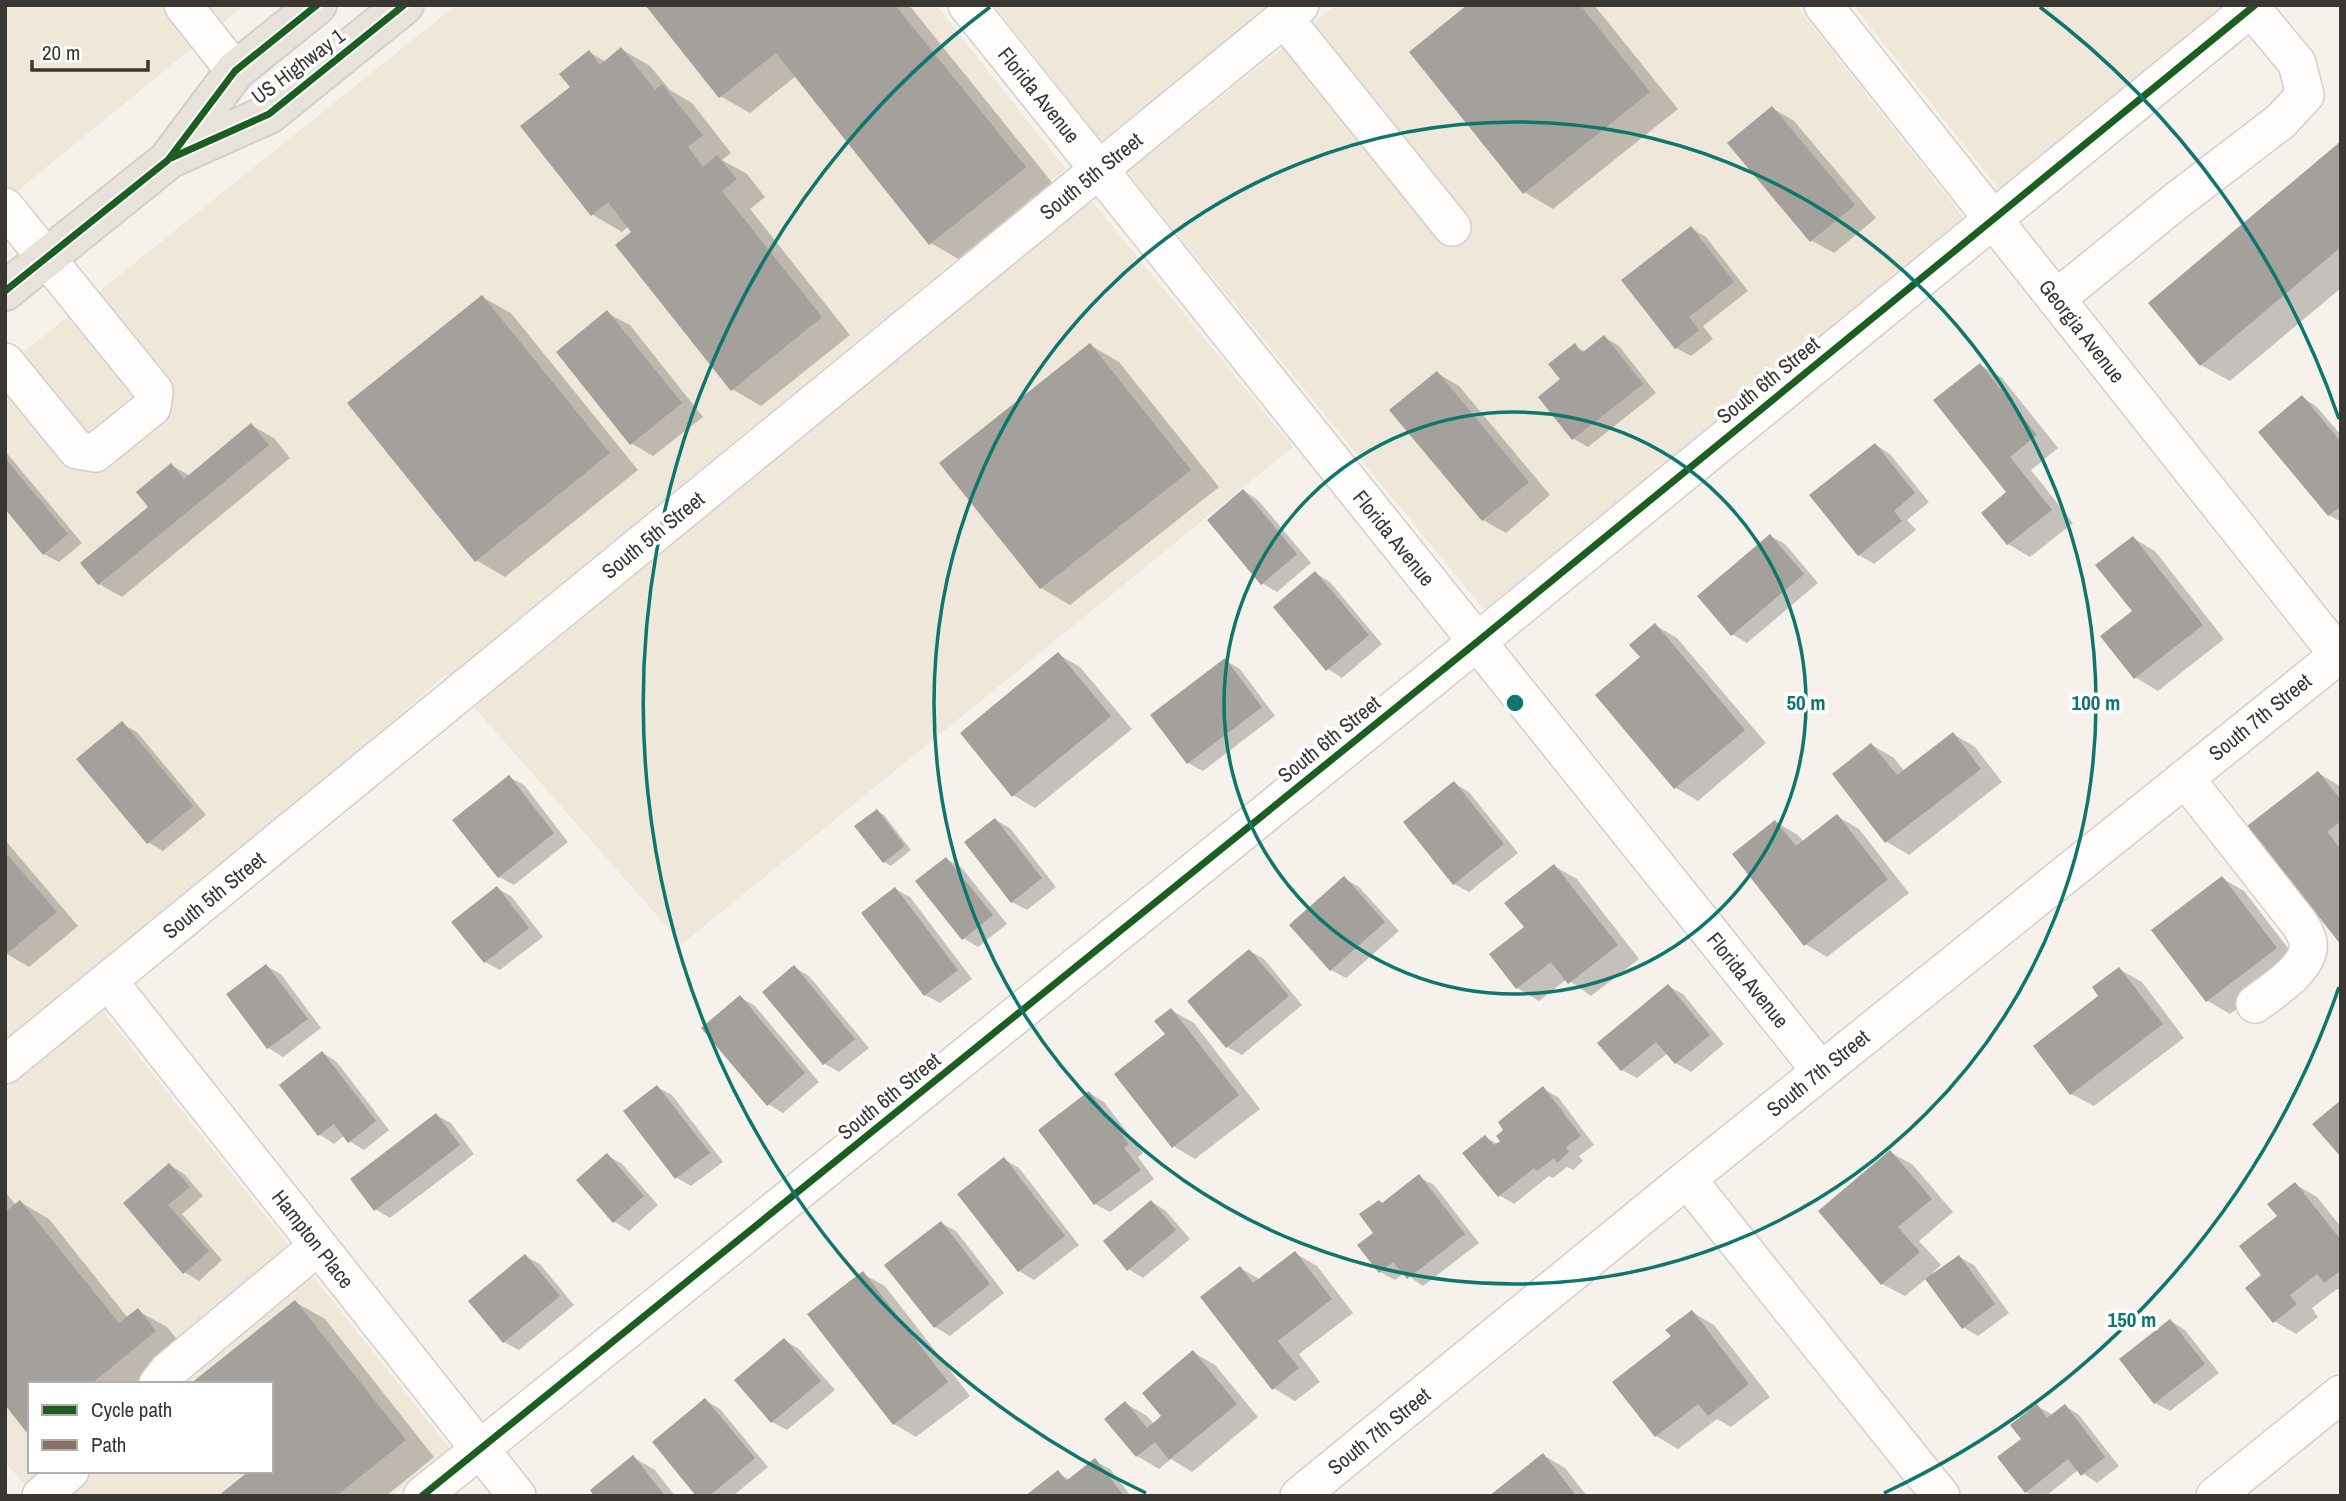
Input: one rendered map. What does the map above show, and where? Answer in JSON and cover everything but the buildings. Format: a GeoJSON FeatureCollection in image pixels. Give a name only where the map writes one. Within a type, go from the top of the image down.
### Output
{"type":"FeatureCollection","features":[{"type":"Feature","properties":{"kind":"main road","name":"US Highway 1"},"geometry":{"type":"LineString","coordinates":[[5,291],[168,160],[235,71],[317,5]]}},
{"type":"Feature","properties":{"kind":"main road","name":"US Highway 1"},"geometry":{"type":"LineString","coordinates":[[168,160],[269,114],[404,5]]}},
{"type":"Feature","properties":{"kind":"street"},"geometry":{"type":"LineString","coordinates":[[183,5],[235,71]]}},
{"type":"Feature","properties":{"kind":"street","name":"Florida Avenue"},"geometry":{"type":"LineString","coordinates":[[967,5],[1821,1070]]}},
{"type":"Feature","properties":{"kind":"street","name":"Georgia Avenue"},"geometry":{"type":"LineString","coordinates":[[1823,5],[2340,655]]}},
{"type":"Feature","properties":{"kind":"street"},"geometry":{"type":"LineString","coordinates":[[2056,299],[2175,202],[2281,121],[2305,95],[2297,63],[2253,7]]}},
{"type":"Feature","properties":{"kind":"street","name":"South 6th Street"},"geometry":{"type":"LineString","coordinates":[[422,1496],[1477,642],[2253,7]]}},
{"type":"Feature","properties":{"kind":"street"},"geometry":{"type":"LineString","coordinates":[[1292,12],[1452,227]]}},
{"type":"Feature","properties":{"kind":"street","name":"South 5th Street"},"geometry":{"type":"LineString","coordinates":[[5,1065],[1292,12]]}},
{"type":"Feature","properties":{"kind":"street"},"geometry":{"type":"LineString","coordinates":[[5,207],[154,391],[152,407],[95,453],[77,450],[5,362]]}},
{"type":"Feature","properties":{"kind":"street","name":"South 7th Street"},"geometry":{"type":"LineString","coordinates":[[1299,1496],[1686,1179],[2340,655]]}},
{"type":"Feature","properties":{"kind":"street"},"geometry":{"type":"LineString","coordinates":[[2185,778],[2299,923],[2308,940],[2305,957],[2291,977],[2255,1004]]}},
{"type":"Feature","properties":{"kind":"street","name":"Hampton Place"},"geometry":{"type":"LineString","coordinates":[[109,982],[517,1496]]}},
{"type":"Feature","properties":{"kind":"street"},"geometry":{"type":"LineString","coordinates":[[1686,1179],[1941,1496]]}},
{"type":"Feature","properties":{"kind":"street"},"geometry":{"type":"LineString","coordinates":[[160,1382],[168,1371],[318,1246]]}},
{"type":"Feature","properties":{"kind":"street"},"geometry":{"type":"LineString","coordinates":[[2215,1496],[2341,1394]]}},
{"type":"Feature","properties":{"kind":"street"},"geometry":{"type":"LineString","coordinates":[[41,1496],[68,1473]]}},
{"type":"Feature","properties":{"kind":"shaded area"},"geometry":{"type":"Polygon","coordinates":[[[5,5],[245,5],[5,201],[5,5]]]}},
{"type":"Feature","properties":{"kind":"shaded area"},"geometry":{"type":"Polygon","coordinates":[[[456,5],[936,5],[1066,169],[448,677],[445,675],[377,735],[5,1039],[5,367],[456,5]]]}},
{"type":"Feature","properties":{"kind":"shaded area"},"geometry":{"type":"Polygon","coordinates":[[[994,5],[1271,5],[1101,141],[994,5]]]}},
{"type":"Feature","properties":{"kind":"shaded area"},"geometry":{"type":"Polygon","coordinates":[[[1336,5],[1796,5],[1964,218],[1484,610],[1127,172],[1336,5]]]}},
{"type":"Feature","properties":{"kind":"shaded area"},"geometry":{"type":"Polygon","coordinates":[[[1853,5],[2223,5],[1999,189],[1853,5]]]}},
{"type":"Feature","properties":{"kind":"shaded area"},"geometry":{"type":"Polygon","coordinates":[[[1092,201],[1293,447],[682,944],[474,707],[1092,201]]]}},
{"type":"Feature","properties":{"kind":"shaded area"},"geometry":{"type":"Polygon","coordinates":[[[103,1011],[450,1449],[391,1496],[33,1496],[5,1461],[5,1090],[103,1011]]]}},
{"type":"Feature","properties":{"kind":"cycle path"},"geometry":{"type":"LineString","coordinates":[[5,291],[168,160],[235,71],[317,5]]}},
{"type":"Feature","properties":{"kind":"cycle path"},"geometry":{"type":"LineString","coordinates":[[171,158],[269,114],[404,5]]}},
{"type":"Feature","properties":{"kind":"cycle path"},"geometry":{"type":"LineString","coordinates":[[422,1496],[1477,642],[2255,5]]}}]}
